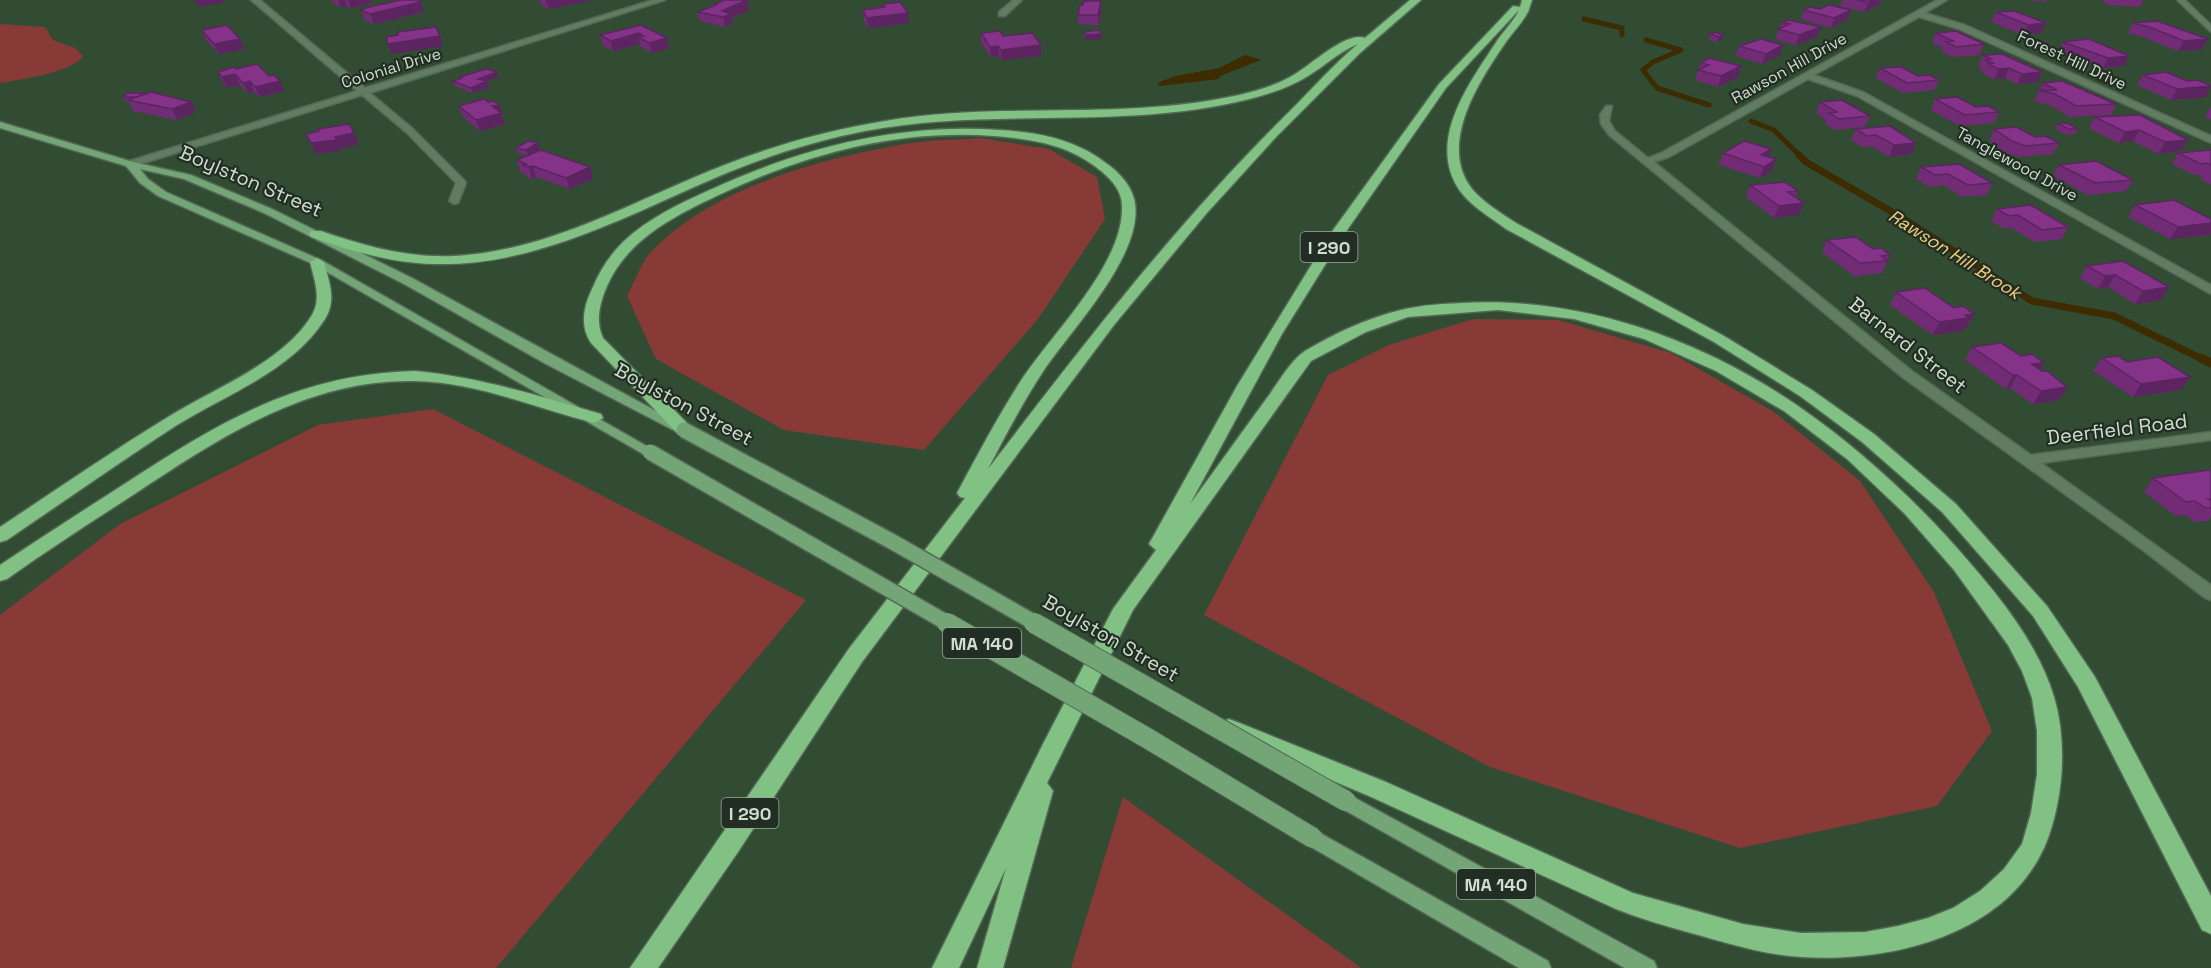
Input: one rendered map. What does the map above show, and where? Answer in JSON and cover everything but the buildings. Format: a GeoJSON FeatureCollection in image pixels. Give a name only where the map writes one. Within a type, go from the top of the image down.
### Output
{"type":"FeatureCollection","features":[{"type":"Feature","properties":{"kind":"highway","name":"I 290"},"geometry":{"type":"LineString","coordinates":[[643,968],[729,845],[855,656],[1102,331],[1201,211],[1305,100],[1378,31],[1416,0]]}},
{"type":"Feature","properties":{"kind":"highway","name":"I 290"},"geometry":{"type":"LineString","coordinates":[[945,968],[1054,744],[1123,609],[1261,356],[1344,223],[1387,161],[1410,135],[1435,95],[1487,37],[1525,0]]}},
{"type":"Feature","properties":{"kind":"highway"},"geometry":{"type":"LineString","coordinates":[[1525,0],[1524,13],[1503,40],[1471,90],[1455,131],[1454,165],[1466,188],[1511,226],[1719,339],[1806,393],[1868,438],[1949,508],[2040,612],[2087,683],[2211,922]]}},
{"type":"Feature","properties":{"kind":"highway"},"geometry":{"type":"LineString","coordinates":[[316,234],[355,248],[401,259],[442,261],[501,254],[564,236],[737,162],[808,140],[929,118],[1154,111],[1228,101],[1263,92],[1297,78],[1317,66],[1329,54],[1378,31]]}},
{"type":"Feature","properties":{"kind":"highway"},"geometry":{"type":"LineString","coordinates":[[684,430],[596,340],[590,327],[592,307],[606,273],[621,252],[659,220],[735,182],[774,167],[837,148],[901,135],[934,131],[978,131],[1041,139],[1073,148],[1098,162],[1120,183],[1129,207],[1126,229],[1116,257],[1039,365],[1004,420],[938,546]]}},
{"type":"Feature","properties":{"kind":"highway"},"geometry":{"type":"LineString","coordinates":[[0,536],[176,419],[256,371],[292,345],[319,317],[326,302],[325,282],[317,262]]}},
{"type":"Feature","properties":{"kind":"highway"},"geometry":{"type":"LineString","coordinates":[[1123,609],[1305,358],[1347,335],[1410,312],[1447,307],[1534,307],[1608,322],[1686,350],[1742,378],[1832,440],[1897,495],[1918,516],[1977,586],[2018,644],[2041,690],[2047,712],[2048,790],[2040,828],[2031,851],[2018,871],[2000,891],[1961,916],[1936,929],[1877,943],[1843,946],[1776,942],[1732,933],[1639,907],[1362,782],[1199,717]]}},
{"type":"Feature","properties":{"kind":"highway"},"geometry":{"type":"LineString","coordinates":[[0,574],[213,436],[261,411],[313,390],[378,377],[415,376],[484,385],[595,418]]}},
{"type":"Feature","properties":{"kind":"highway"},"geometry":{"type":"LineString","coordinates":[[990,968],[1054,744]]}},
{"type":"Feature","properties":{"kind":"main road","name":"MA 140"},"geometry":{"type":"LineString","coordinates":[[0,125],[130,164],[144,181],[171,198],[317,262],[595,418],[650,452],[1137,732],[1313,838],[1540,968]]}},
{"type":"Feature","properties":{"kind":"main road","name":"Boylston Street"},"geometry":{"type":"LineString","coordinates":[[130,164],[166,171],[198,181],[316,234],[408,280],[551,361],[891,541],[1346,801],[1646,968]]}},
{"type":"Feature","properties":{"kind":"street"},"geometry":{"type":"LineString","coordinates":[[255,0],[410,131],[461,183],[454,201]]}},
{"type":"Feature","properties":{"kind":"street","name":"Colonial Drive"},"geometry":{"type":"LineString","coordinates":[[130,164],[662,0]]}},
{"type":"Feature","properties":{"kind":"street"},"geometry":{"type":"LineString","coordinates":[[1002,14],[1018,0]]}},
{"type":"Feature","properties":{"kind":"street","name":"Rawson Hill Drive"},"geometry":{"type":"LineString","coordinates":[[1648,161],[1665,155],[1943,0]]}},
{"type":"Feature","properties":{"kind":"street"},"geometry":{"type":"LineString","coordinates":[[2181,0],[2211,30]]}},
{"type":"Feature","properties":{"kind":"street","name":"Forest Hill Drive"},"geometry":{"type":"LineString","coordinates":[[1918,14],[1962,27],[2211,140]]}},
{"type":"Feature","properties":{"kind":"street","name":"Tanglewood Drive"},"geometry":{"type":"LineString","coordinates":[[1805,75],[1860,94],[2211,290]]}},
{"type":"Feature","properties":{"kind":"street","name":"Barnard Street"},"geometry":{"type":"LineString","coordinates":[[1609,108],[1603,118],[1607,127],[1907,374],[2150,547],[2211,594]]}},
{"type":"Feature","properties":{"kind":"street","name":"Deerfield Road"},"geometry":{"type":"LineString","coordinates":[[2027,460],[2211,436]]}},
{"type":"Feature","properties":{"kind":"shaded area"},"geometry":{"type":"Polygon","coordinates":[[[0,24],[45,27],[53,40],[75,48],[83,56],[78,62],[58,71],[0,83],[0,24]]]}},
{"type":"Feature","properties":{"kind":"shaded area"},"geometry":{"type":"Polygon","coordinates":[[[1245,55],[1261,60],[1220,76],[1219,79],[1160,86],[1157,83],[1175,76],[1219,68],[1245,55]]]}},
{"type":"Feature","properties":{"kind":"shaded area"},"geometry":{"type":"Polygon","coordinates":[[[981,138],[1049,149],[1097,177],[1105,219],[1038,319],[924,450],[784,430],[656,359],[627,296],[651,252],[704,210],[768,180],[837,158],[904,144],[981,138]]]}},
{"type":"Feature","properties":{"kind":"shaded area"},"geometry":{"type":"Polygon","coordinates":[[[1473,319],[1558,320],[1671,353],[1774,412],[1860,481],[1934,592],[1992,731],[1937,806],[1740,848],[1490,767],[1204,615],[1328,375],[1389,345],[1473,319]]]}},
{"type":"Feature","properties":{"kind":"shaded area"},"geometry":{"type":"Polygon","coordinates":[[[433,409],[806,600],[496,968],[0,968],[0,615],[120,524],[318,425],[433,409]]]}},
{"type":"Feature","properties":{"kind":"shaded area"},"geometry":{"type":"Polygon","coordinates":[[[1123,797],[1361,968],[1071,968],[1123,797]]]}},
{"type":"Feature","properties":{"kind":"waterway","name":"Rawson Hill Brook"},"geometry":{"type":"LineString","coordinates":[[1584,19],[1622,28],[1622,35]]}},
{"type":"Feature","properties":{"kind":"waterway","name":"Rawson Hill Brook"},"geometry":{"type":"LineString","coordinates":[[1646,40],[1681,50],[1653,62],[1643,70],[1657,88],[1709,105]]}},
{"type":"Feature","properties":{"kind":"waterway","name":"Rawson Hill Brook"},"geometry":{"type":"LineString","coordinates":[[1751,121],[1774,130],[1806,162],[1899,216],[2032,301],[2114,316],[2204,360]]}},
{"type":"Feature","properties":{"kind":"waterway","name":"Rawson Hill Brook"},"geometry":{"type":"LineString","coordinates":[[2201,358],[2211,363]]}}]}
